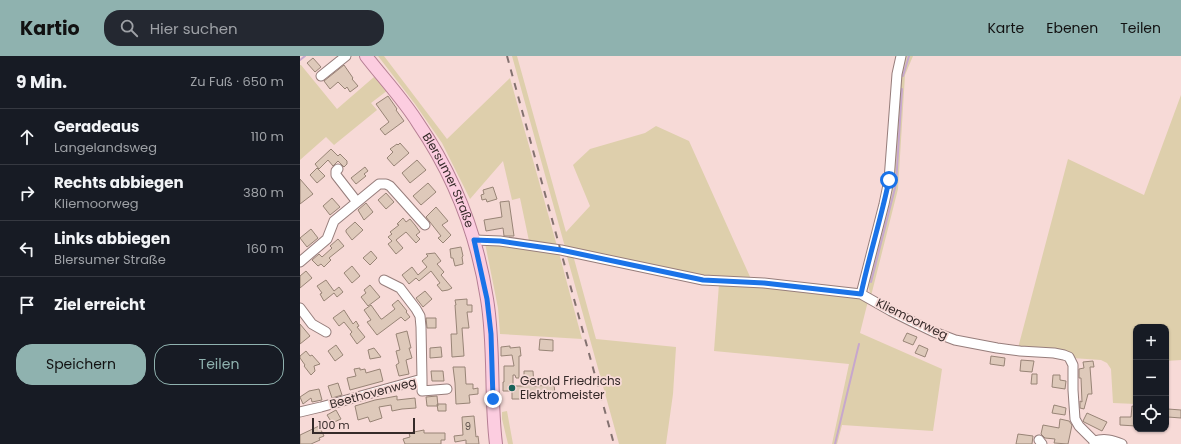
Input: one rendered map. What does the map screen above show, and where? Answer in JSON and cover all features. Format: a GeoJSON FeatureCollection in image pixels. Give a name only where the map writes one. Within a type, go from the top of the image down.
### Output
{"type":"FeatureCollection","features":[{"type":"Feature","properties":{"kind":"main road","name":"Blersumer Straße"},"geometry":{"type":"LineString","coordinates":[[366,56],[406,106],[438,153],[462,202],[474,240],[487,299],[491,334],[493,413],[496,444]]}},
{"type":"Feature","properties":{"kind":"street"},"geometry":{"type":"LineString","coordinates":[[321,76],[346,56]]}},
{"type":"Feature","properties":{"kind":"street"},"geometry":{"type":"LineString","coordinates":[[861,294],[889,180],[897,74],[901,56]]}},
{"type":"Feature","properties":{"kind":"street"},"geometry":{"type":"LineString","coordinates":[[338,169],[336,171],[336,175],[357,202]]}},
{"type":"Feature","properties":{"kind":"street"},"geometry":{"type":"LineString","coordinates":[[300,262],[322,244],[326,239],[334,221],[380,184],[390,186],[425,226]]}},
{"type":"Feature","properties":{"kind":"street","name":"Kliemoorweg"},"geometry":{"type":"LineString","coordinates":[[474,240],[500,241],[561,250],[703,280],[764,283],[861,294],[904,318],[955,340],[977,345],[1020,351],[1064,355],[1068,357],[1073,365],[1075,419],[1079,426],[1094,442],[1100,439],[1108,439],[1122,444]]}},
{"type":"Feature","properties":{"kind":"street","name":"Beethovenweg"},"geometry":{"type":"LineString","coordinates":[[384,280],[400,288],[420,316],[422,391],[447,389]]}},
{"type":"Feature","properties":{"kind":"street"},"geometry":{"type":"LineString","coordinates":[[300,308],[312,324],[326,332]]}},
{"type":"Feature","properties":{"kind":"street","name":"Beethovenweg"},"geometry":{"type":"LineString","coordinates":[[300,412],[422,379]]}},
{"type":"Feature","properties":{"kind":"shaded area"},"geometry":{"type":"Polygon","coordinates":[[[378,56],[384,56],[447,139],[510,78],[557,246],[529,241],[520,198],[512,200],[503,161],[470,199],[442,143],[415,104],[378,56]]]}},
{"type":"Feature","properties":{"kind":"shaded area"},"geometry":{"type":"Polygon","coordinates":[[[512,56],[517,56],[566,232],[590,206],[573,165],[590,149],[645,133],[656,126],[689,141],[751,279],[701,275],[565,247],[512,56]]]}},
{"type":"Feature","properties":{"kind":"shaded area"},"geometry":{"type":"Polygon","coordinates":[[[905,56],[913,56],[905,75],[898,189],[871,296],[867,282],[888,204],[901,74],[905,56]]]}},
{"type":"Feature","properties":{"kind":"shaded area"},"geometry":{"type":"Polygon","coordinates":[[[300,65],[337,109],[374,77],[388,90],[371,103],[377,110],[334,145],[326,137],[300,160],[300,65]]]}},
{"type":"Feature","properties":{"kind":"shaded area"},"geometry":{"type":"Polygon","coordinates":[[[1181,95],[1181,360],[1169,361],[1169,324],[1133,324],[1133,404],[1113,403],[1111,369],[1107,363],[1101,360],[1072,358],[1018,348],[1068,159],[1144,195],[1181,95]]]}},
{"type":"Feature","properties":{"kind":"shaded area"},"geometry":{"type":"Polygon","coordinates":[[[485,243],[559,253],[582,339],[500,334],[498,308],[485,243]]]}},
{"type":"Feature","properties":{"kind":"shaded area"},"geometry":{"type":"Polygon","coordinates":[[[566,253],[573,255],[596,339],[676,347],[673,394],[666,444],[619,444],[566,253]]]}},
{"type":"Feature","properties":{"kind":"shaded area"},"geometry":{"type":"Polygon","coordinates":[[[719,284],[858,297],[868,301],[860,333],[942,369],[933,431],[842,425],[837,444],[832,444],[849,364],[714,351],[719,284]]]}},
{"type":"Feature","properties":{"kind":"shaded area"},"geometry":{"type":"Polygon","coordinates":[[[507,411],[513,444],[508,444],[502,419],[502,412],[507,411]]]}},
{"type":"Feature","properties":{"kind":"building"},"geometry":{"type":"Polygon","coordinates":[[[313,58],[321,67],[315,72],[307,63],[313,58]]]}},
{"type":"Feature","properties":{"kind":"building"},"geometry":{"type":"Polygon","coordinates":[[[344,65],[358,86],[350,92],[347,87],[345,89],[338,82],[330,89],[324,81],[344,65]]]}},
{"type":"Feature","properties":{"kind":"building"},"geometry":{"type":"Polygon","coordinates":[[[388,96],[404,121],[385,135],[380,129],[389,122],[376,104],[388,96]]]}},
{"type":"Feature","properties":{"kind":"building"},"geometry":{"type":"Polygon","coordinates":[[[400,143],[409,153],[394,166],[387,158],[393,152],[390,149],[400,143]]]}},
{"type":"Feature","properties":{"kind":"building"},"geometry":{"type":"Polygon","coordinates":[[[331,149],[338,156],[340,154],[347,161],[347,164],[344,167],[338,161],[333,166],[328,160],[319,169],[315,164],[331,149]]]}},
{"type":"Feature","properties":{"kind":"building"},"geometry":{"type":"Polygon","coordinates":[[[417,160],[426,170],[410,183],[402,173],[417,160]]]}},
{"type":"Feature","properties":{"kind":"building"},"geometry":{"type":"Polygon","coordinates":[[[365,167],[368,171],[364,174],[366,176],[356,184],[351,178],[365,167]]]}},
{"type":"Feature","properties":{"kind":"building"},"geometry":{"type":"Polygon","coordinates":[[[317,168],[325,176],[317,183],[310,175],[317,168]]]}},
{"type":"Feature","properties":{"kind":"building"},"geometry":{"type":"Polygon","coordinates":[[[300,179],[313,194],[300,204],[300,179]]]}},
{"type":"Feature","properties":{"kind":"building"},"geometry":{"type":"Polygon","coordinates":[[[428,183],[436,192],[421,205],[413,196],[428,183]]]}},
{"type":"Feature","properties":{"kind":"building"},"geometry":{"type":"Polygon","coordinates":[[[493,187],[497,199],[487,202],[486,199],[482,200],[481,195],[484,194],[483,190],[493,187]]]}},
{"type":"Feature","properties":{"kind":"building"},"geometry":{"type":"Polygon","coordinates":[[[386,193],[394,202],[386,209],[378,200],[386,193]]]}},
{"type":"Feature","properties":{"kind":"building"},"geometry":{"type":"Polygon","coordinates":[[[332,198],[340,207],[330,215],[323,206],[332,198]]]}},
{"type":"Feature","properties":{"kind":"building"},"geometry":{"type":"Polygon","coordinates":[[[509,201],[514,236],[504,236],[503,228],[486,231],[484,220],[502,217],[500,202],[509,201]]]}},
{"type":"Feature","properties":{"kind":"building"},"geometry":{"type":"Polygon","coordinates":[[[366,203],[373,212],[364,220],[358,210],[366,203]]]}},
{"type":"Feature","properties":{"kind":"building"},"geometry":{"type":"Polygon","coordinates":[[[436,207],[448,221],[442,225],[451,235],[443,243],[438,238],[441,236],[426,217],[436,207]]]}},
{"type":"Feature","properties":{"kind":"building"},"geometry":{"type":"Polygon","coordinates":[[[403,218],[406,222],[410,219],[415,225],[420,232],[416,235],[420,239],[416,243],[406,232],[396,240],[403,248],[396,254],[388,244],[392,241],[388,237],[392,234],[390,232],[399,225],[397,224],[403,218]]]}},
{"type":"Feature","properties":{"kind":"building"},"geometry":{"type":"Polygon","coordinates":[[[355,222],[363,230],[352,240],[346,230],[355,222]]]}},
{"type":"Feature","properties":{"kind":"building"},"geometry":{"type":"Polygon","coordinates":[[[311,229],[318,238],[307,247],[300,238],[311,229]]]}},
{"type":"Feature","properties":{"kind":"building"},"geometry":{"type":"Polygon","coordinates":[[[338,239],[344,246],[329,258],[331,260],[324,267],[321,264],[318,266],[312,260],[319,254],[322,257],[332,248],[330,246],[338,239]]]}},
{"type":"Feature","properties":{"kind":"building"},"geometry":{"type":"Polygon","coordinates":[[[461,247],[463,264],[455,266],[453,258],[451,258],[450,249],[461,247]]]}},
{"type":"Feature","properties":{"kind":"building"},"geometry":{"type":"Polygon","coordinates":[[[371,251],[377,258],[370,265],[363,258],[371,251]]]}},
{"type":"Feature","properties":{"kind":"building"},"geometry":{"type":"Polygon","coordinates":[[[435,253],[441,261],[437,264],[444,272],[441,275],[452,288],[442,291],[437,285],[440,283],[431,271],[419,281],[416,278],[409,284],[402,275],[412,267],[418,275],[427,267],[422,261],[428,256],[426,254],[435,253]]]}},
{"type":"Feature","properties":{"kind":"building"},"geometry":{"type":"Polygon","coordinates":[[[352,266],[360,276],[352,283],[344,273],[352,266]]]}},
{"type":"Feature","properties":{"kind":"building"},"geometry":{"type":"Polygon","coordinates":[[[306,271],[312,278],[300,288],[300,276],[306,271]]]}},
{"type":"Feature","properties":{"kind":"building"},"geometry":{"type":"Polygon","coordinates":[[[326,280],[334,291],[339,287],[343,292],[337,297],[334,293],[324,301],[320,294],[322,293],[317,286],[326,280]]]}},
{"type":"Feature","properties":{"kind":"building"},"geometry":{"type":"Polygon","coordinates":[[[370,285],[380,297],[368,306],[361,297],[366,293],[364,290],[370,285]]]}},
{"type":"Feature","properties":{"kind":"building"},"geometry":{"type":"Polygon","coordinates":[[[425,291],[432,299],[423,307],[416,298],[425,291]]]}},
{"type":"Feature","properties":{"kind":"building"},"geometry":{"type":"Polygon","coordinates":[[[467,299],[467,305],[472,305],[472,312],[467,312],[469,328],[462,328],[464,356],[452,357],[451,334],[457,334],[455,300],[467,299]]]}},
{"type":"Feature","properties":{"kind":"building"},"geometry":{"type":"Polygon","coordinates":[[[398,300],[410,317],[405,321],[401,317],[377,335],[367,322],[371,320],[364,310],[371,305],[382,319],[395,309],[392,305],[398,300]]]}},
{"type":"Feature","properties":{"kind":"building"},"geometry":{"type":"Polygon","coordinates":[[[344,310],[353,324],[356,321],[359,326],[357,327],[365,337],[357,344],[350,334],[352,332],[344,322],[339,326],[333,318],[344,310]]]}},
{"type":"Feature","properties":{"kind":"building"},"geometry":{"type":"Polygon","coordinates":[[[426,318],[436,318],[436,328],[427,328],[426,318]]]}},
{"type":"Feature","properties":{"kind":"building"},"geometry":{"type":"Polygon","coordinates":[[[300,324],[310,336],[300,344],[300,324]]]}},
{"type":"Feature","properties":{"kind":"building"},"geometry":{"type":"Polygon","coordinates":[[[407,331],[412,358],[406,360],[409,374],[399,376],[396,365],[399,363],[396,351],[400,350],[396,334],[407,331]]]}},
{"type":"Feature","properties":{"kind":"building"},"geometry":{"type":"Polygon","coordinates":[[[907,333],[917,337],[913,345],[903,341],[907,333]]]}},
{"type":"Feature","properties":{"kind":"building"},"geometry":{"type":"Polygon","coordinates":[[[540,339],[553,340],[553,351],[539,350],[540,339]]]}},
{"type":"Feature","properties":{"kind":"building"},"geometry":{"type":"Polygon","coordinates":[[[336,345],[343,355],[335,361],[328,351],[336,345]]]}},
{"type":"Feature","properties":{"kind":"building"},"geometry":{"type":"Polygon","coordinates":[[[919,345],[928,349],[925,357],[915,353],[919,345]]]}},
{"type":"Feature","properties":{"kind":"building"},"geometry":{"type":"Polygon","coordinates":[[[510,346],[510,348],[520,347],[521,356],[519,356],[519,378],[516,378],[515,375],[513,375],[513,386],[524,386],[524,371],[533,371],[534,386],[554,385],[555,393],[522,394],[522,399],[512,399],[512,391],[503,391],[504,366],[514,366],[512,355],[501,356],[501,347],[510,346]]]}},
{"type":"Feature","properties":{"kind":"building"},"geometry":{"type":"Polygon","coordinates":[[[441,347],[442,357],[430,358],[430,348],[441,347]]]}},
{"type":"Feature","properties":{"kind":"building"},"geometry":{"type":"Polygon","coordinates":[[[374,348],[381,357],[370,359],[368,350],[374,348]]]}},
{"type":"Feature","properties":{"kind":"building"},"geometry":{"type":"Polygon","coordinates":[[[306,351],[320,364],[314,366],[315,371],[311,375],[300,358],[300,356],[306,351]]]}},
{"type":"Feature","properties":{"kind":"building"},"geometry":{"type":"Polygon","coordinates":[[[991,356],[1005,358],[1004,366],[990,364],[991,356]]]}},
{"type":"Feature","properties":{"kind":"building"},"geometry":{"type":"Polygon","coordinates":[[[1021,360],[1034,361],[1032,372],[1020,371],[1021,360]]]}},
{"type":"Feature","properties":{"kind":"building"},"geometry":{"type":"Polygon","coordinates":[[[1093,361],[1094,367],[1090,367],[1092,394],[1088,394],[1084,409],[1080,408],[1080,401],[1082,402],[1079,369],[1084,368],[1083,362],[1093,361]]]}},
{"type":"Feature","properties":{"kind":"building"},"geometry":{"type":"Polygon","coordinates":[[[453,367],[465,367],[466,384],[473,384],[473,389],[478,388],[478,394],[469,395],[470,403],[456,404],[453,367]]]}},
{"type":"Feature","properties":{"kind":"building"},"geometry":{"type":"Polygon","coordinates":[[[360,368],[360,370],[365,369],[366,373],[380,369],[383,381],[350,390],[347,378],[356,376],[354,369],[360,368]]]}},
{"type":"Feature","properties":{"kind":"building"},"geometry":{"type":"Polygon","coordinates":[[[431,371],[443,371],[444,381],[432,381],[431,371]]]}},
{"type":"Feature","properties":{"kind":"building"},"geometry":{"type":"Polygon","coordinates":[[[1032,374],[1037,374],[1037,384],[1031,384],[1032,374]]]}},
{"type":"Feature","properties":{"kind":"building"},"geometry":{"type":"Polygon","coordinates":[[[1053,375],[1060,375],[1060,380],[1066,381],[1065,389],[1052,387],[1053,375]]]}},
{"type":"Feature","properties":{"kind":"building"},"geometry":{"type":"Polygon","coordinates":[[[338,383],[342,395],[332,398],[328,386],[338,383]]]}},
{"type":"Feature","properties":{"kind":"building"},"geometry":{"type":"Polygon","coordinates":[[[319,389],[322,400],[312,402],[311,398],[303,404],[300,397],[309,391],[319,389]]]}},
{"type":"Feature","properties":{"kind":"building"},"geometry":{"type":"Polygon","coordinates":[[[397,396],[397,400],[415,398],[416,408],[392,411],[391,405],[379,407],[382,418],[370,422],[368,417],[358,420],[355,406],[375,400],[397,396]]]}},
{"type":"Feature","properties":{"kind":"building"},"geometry":{"type":"Polygon","coordinates":[[[437,396],[438,406],[427,406],[426,397],[437,396]]]}},
{"type":"Feature","properties":{"kind":"building"},"geometry":{"type":"Polygon","coordinates":[[[437,404],[446,404],[446,411],[438,411],[437,404]]]}},
{"type":"Feature","properties":{"kind":"building"},"geometry":{"type":"Polygon","coordinates":[[[1054,405],[1066,408],[1065,415],[1052,413],[1054,405]]]}},
{"type":"Feature","properties":{"kind":"building"},"geometry":{"type":"Polygon","coordinates":[[[1132,406],[1133,426],[1120,425],[1120,417],[1131,417],[1132,406]]]}},
{"type":"Feature","properties":{"kind":"building"},"geometry":{"type":"Polygon","coordinates":[[[1169,409],[1181,410],[1181,418],[1169,417],[1169,409]]]}},
{"type":"Feature","properties":{"kind":"building"},"geometry":{"type":"Polygon","coordinates":[[[336,410],[341,419],[332,423],[327,415],[336,410]]]}},
{"type":"Feature","properties":{"kind":"building"},"geometry":{"type":"Polygon","coordinates":[[[1087,413],[1107,422],[1102,431],[1083,421],[1087,413]]]}},
{"type":"Feature","properties":{"kind":"building"},"geometry":{"type":"Polygon","coordinates":[[[474,416],[476,437],[478,436],[479,444],[466,444],[466,440],[455,442],[454,436],[463,435],[462,417],[474,416]]]}},
{"type":"Feature","properties":{"kind":"building"},"geometry":{"type":"Polygon","coordinates":[[[1060,419],[1069,421],[1072,425],[1068,444],[1054,443],[1055,439],[1045,438],[1041,434],[1043,425],[1059,428],[1060,419]]]}},
{"type":"Feature","properties":{"kind":"building"},"geometry":{"type":"Polygon","coordinates":[[[319,426],[324,436],[319,438],[320,440],[311,444],[300,444],[300,435],[319,426]]]}},
{"type":"Feature","properties":{"kind":"building"},"geometry":{"type":"Polygon","coordinates":[[[424,430],[424,433],[445,433],[445,440],[441,440],[441,444],[405,444],[403,439],[410,437],[409,433],[424,430]]]}},
{"type":"Feature","properties":{"kind":"building"},"geometry":{"type":"Polygon","coordinates":[[[1018,434],[1033,436],[1032,444],[1016,444],[1018,434]]]}},
{"type":"Feature","properties":{"kind":"waterway"},"geometry":{"type":"LineString","coordinates":[[300,60],[305,56]]}},
{"type":"Feature","properties":{"kind":"waterway"},"geometry":{"type":"LineString","coordinates":[[903,76],[909,56]]}},
{"type":"Feature","properties":{"kind":"waterway"},"geometry":{"type":"LineString","coordinates":[[871,282],[896,184],[902,89]]}},
{"type":"Feature","properties":{"kind":"waterway"},"geometry":{"type":"LineString","coordinates":[[835,444],[859,344]]}},
{"type":"Feature","properties":{"kind":"railway"},"geometry":{"type":"LineString","coordinates":[[507,56],[614,444]]}},
{"type":"Feature","properties":{"kind":"place","name":"Gerold Friedrichs Elektromeister"},"geometry":{"type":"Point","coordinates":[512,388]}},
{"type":"Feature","properties":{"kind":"route"},"geometry":{"type":"LineString","coordinates":[[493,399],[491,334],[487,299],[481,265],[474,240],[500,241],[561,250],[703,280],[764,283],[861,294],[889,180]]}}]}
